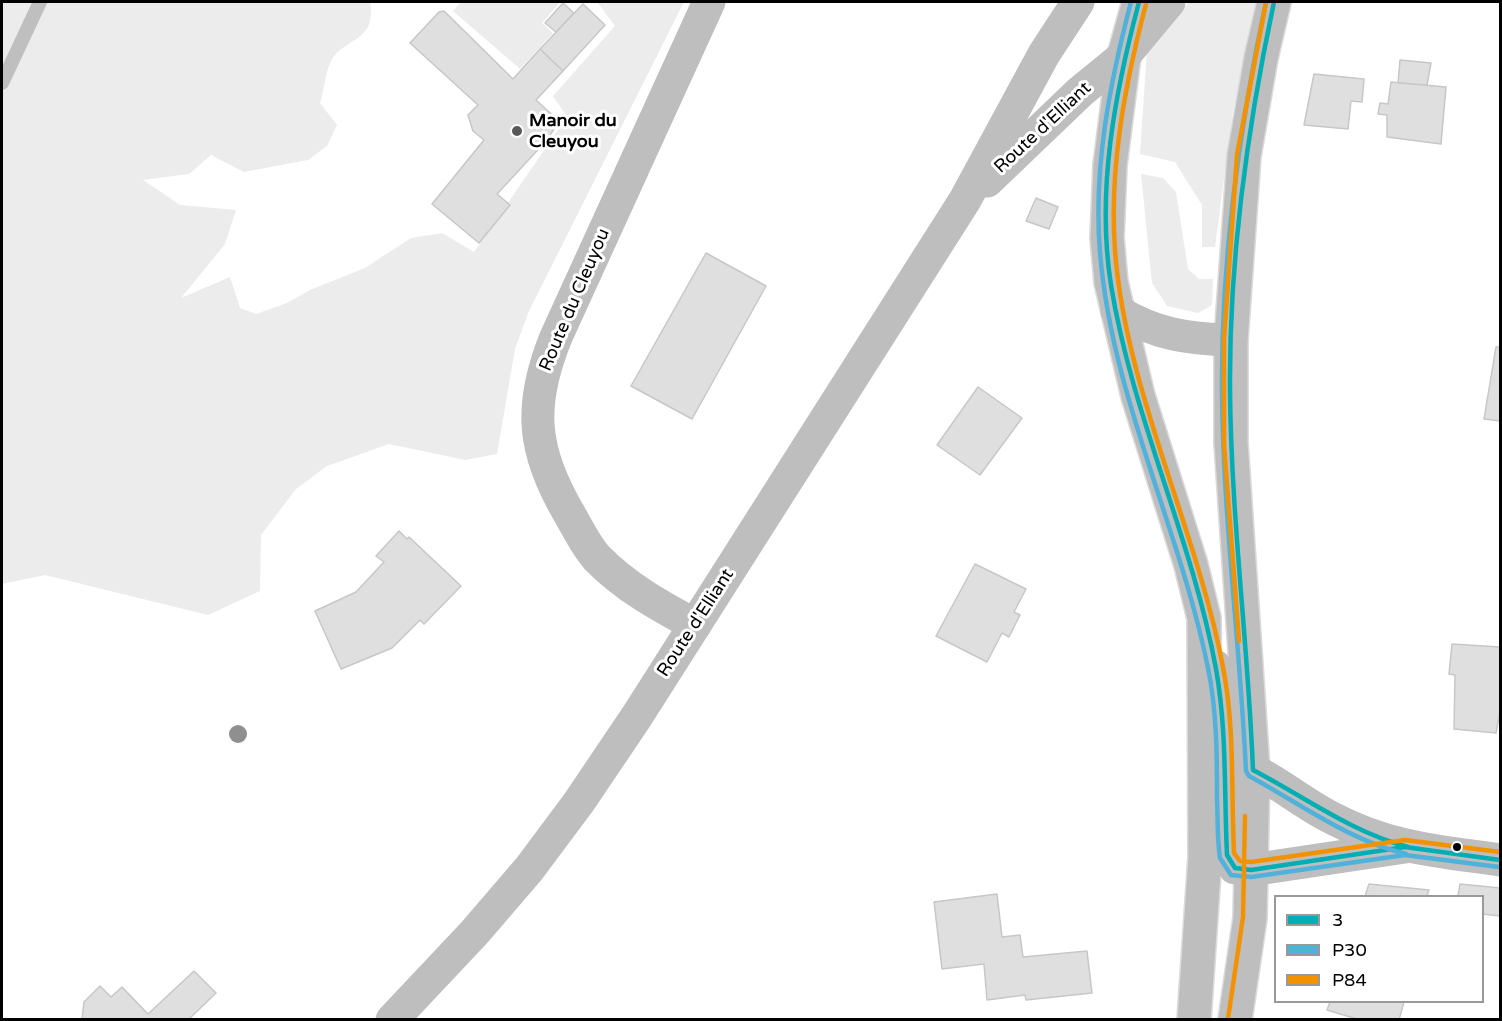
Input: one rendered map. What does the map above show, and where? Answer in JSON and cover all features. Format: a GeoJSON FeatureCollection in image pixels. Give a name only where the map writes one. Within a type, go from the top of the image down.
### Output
{"type":"FeatureCollection","features":[{"type":"Feature","properties":{"kind":"street","name":"Route du Cleuyou"},"geometry":{"type":"LineString","coordinates":[[695,625],[653,602],[596,557],[554,485],[540,450],[536,418],[545,363],[709,2]]}},
{"type":"Feature","properties":{"kind":"street","name":"Route d'Elliant"},"geometry":{"type":"LineString","coordinates":[[392,1020],[474,933],[529,869],[579,802],[695,625],[965,200],[1044,54],[1078,2]]}},
{"type":"Feature","properties":{"kind":"street"},"geometry":{"type":"LineString","coordinates":[[1139,2],[1124,56],[1107,198],[1107,238],[1117,311],[1137,396],[1191,565],[1216,670],[1222,718],[1227,855],[1235,868],[1251,870],[1405,847]]}},
{"type":"Feature","properties":{"kind":"street","name":"Route d'Elliant"},"geometry":{"type":"LineString","coordinates":[[965,200],[1080,92],[1124,56],[1169,2]]}},
{"type":"Feature","properties":{"kind":"street"},"geometry":{"type":"LineString","coordinates":[[1235,1020],[1250,918],[1253,770],[1231,443],[1231,340],[1244,156],[1274,2]]}},
{"type":"Feature","properties":{"kind":"street"},"geometry":{"type":"LineString","coordinates":[[1117,311],[1155,331],[1203,339],[1231,340]]}},
{"type":"Feature","properties":{"kind":"street"},"geometry":{"type":"LineString","coordinates":[[1194,1020],[1206,810],[1204,618]]}},
{"type":"Feature","properties":{"kind":"street"},"geometry":{"type":"LineString","coordinates":[[1253,770],[1281,783],[1331,818],[1405,847],[1500,860]]}},
{"type":"Feature","properties":{"kind":"shaded area"},"geometry":{"type":"Polygon","coordinates":[[[2,2],[370,2],[369,25],[358,38],[337,53],[327,71],[320,103],[337,125],[327,146],[308,160],[244,172],[211,155],[189,174],[143,180],[180,205],[236,210],[225,244],[181,298],[230,277],[240,308],[256,314],[287,303],[310,290],[365,268],[411,238],[442,233],[474,252],[567,117],[553,96],[615,26],[597,2],[684,2],[529,311],[515,349],[497,454],[465,460],[389,444],[327,466],[296,489],[261,535],[260,591],[208,615],[45,575],[2,584],[2,2]]]}},
{"type":"Feature","properties":{"kind":"shaded area"},"geometry":{"type":"Polygon","coordinates":[[[461,2],[560,2],[542,23],[553,33],[520,69],[453,11],[461,2]]]}},
{"type":"Feature","properties":{"kind":"shaded area"},"geometry":{"type":"Polygon","coordinates":[[[1189,2],[1259,2],[1233,111],[1215,247],[1202,247],[1202,205],[1175,162],[1140,154],[1147,50],[1189,2]]]}},
{"type":"Feature","properties":{"kind":"shaded area"},"geometry":{"type":"Polygon","coordinates":[[[1141,174],[1163,178],[1176,192],[1188,269],[1199,279],[1213,279],[1212,305],[1198,313],[1167,306],[1152,283],[1141,174]]]}},
{"type":"Feature","properties":{"kind":"building"},"geometry":{"type":"Polygon","coordinates":[[[563,3],[574,13],[556,32],[545,23],[563,3]]]}},
{"type":"Feature","properties":{"kind":"building"},"geometry":{"type":"Polygon","coordinates":[[[583,4],[605,25],[563,71],[540,49],[583,4]]]}},
{"type":"Feature","properties":{"kind":"building"},"geometry":{"type":"Polygon","coordinates":[[[444,11],[513,79],[540,49],[563,71],[536,100],[559,121],[547,140],[497,194],[510,205],[479,243],[432,204],[484,140],[473,131],[468,115],[478,105],[410,43],[439,12],[444,11]]]}},
{"type":"Feature","properties":{"kind":"building"},"geometry":{"type":"Polygon","coordinates":[[[1400,60],[1431,63],[1427,85],[1398,83],[1400,60]]]}},
{"type":"Feature","properties":{"kind":"building"},"geometry":{"type":"Polygon","coordinates":[[[1314,74],[1364,79],[1362,102],[1351,101],[1348,129],[1304,125],[1314,74]]]}},
{"type":"Feature","properties":{"kind":"building"},"geometry":{"type":"Polygon","coordinates":[[[1391,82],[1446,87],[1441,144],[1387,137],[1387,115],[1378,114],[1380,103],[1388,104],[1391,82]]]}},
{"type":"Feature","properties":{"kind":"building"},"geometry":{"type":"Polygon","coordinates":[[[1036,198],[1058,207],[1049,229],[1026,221],[1036,198]]]}},
{"type":"Feature","properties":{"kind":"building"},"geometry":{"type":"Polygon","coordinates":[[[706,253],[766,286],[692,419],[631,386],[706,253]]]}},
{"type":"Feature","properties":{"kind":"building"},"geometry":{"type":"Polygon","coordinates":[[[1496,347],[1500,347],[1500,421],[1484,419],[1496,347]]]}},
{"type":"Feature","properties":{"kind":"building"},"geometry":{"type":"Polygon","coordinates":[[[978,387],[1022,418],[980,475],[937,445],[978,387]]]}},
{"type":"Feature","properties":{"kind":"building"},"geometry":{"type":"Polygon","coordinates":[[[399,531],[407,539],[409,537],[461,586],[424,624],[420,620],[392,648],[341,669],[315,611],[356,592],[384,562],[376,556],[399,531]]]}},
{"type":"Feature","properties":{"kind":"building"},"geometry":{"type":"Polygon","coordinates":[[[975,564],[1026,589],[1014,612],[1020,615],[1009,637],[1002,633],[987,662],[936,636],[975,564]]]}},
{"type":"Feature","properties":{"kind":"building"},"geometry":{"type":"Polygon","coordinates":[[[1452,644],[1500,647],[1500,712],[1496,733],[1454,729],[1455,675],[1449,674],[1452,644]]]}},
{"type":"Feature","properties":{"kind":"building"},"geometry":{"type":"Polygon","coordinates":[[[1369,884],[1429,890],[1427,895],[1365,895],[1369,884]]]}},
{"type":"Feature","properties":{"kind":"building"},"geometry":{"type":"Polygon","coordinates":[[[1460,884],[1500,888],[1500,916],[1484,914],[1484,895],[1458,895],[1460,884]]]}},
{"type":"Feature","properties":{"kind":"building"},"geometry":{"type":"Polygon","coordinates":[[[997,894],[1002,937],[1020,935],[1023,957],[1087,951],[1092,993],[1026,1000],[1025,995],[987,1000],[984,964],[942,969],[934,902],[997,894]]]}},
{"type":"Feature","properties":{"kind":"building"},"geometry":{"type":"Polygon","coordinates":[[[194,971],[216,993],[188,1020],[82,1019],[84,1002],[100,986],[111,997],[122,987],[148,1014],[194,971]]]}},
{"type":"Feature","properties":{"kind":"building"},"geometry":{"type":"Polygon","coordinates":[[[1330,1003],[1404,1003],[1399,1020],[1360,1020],[1327,1010],[1330,1003]]]}},
{"type":"Feature","properties":{"kind":"waterway"},"geometry":{"type":"LineString","coordinates":[[2,83],[40,2]]}},
{"type":"Feature","properties":{"kind":"transit line","name":"P30"},"geometry":{"type":"LineString","coordinates":[[1131,2],[1116,63],[1101,157],[1098,220],[1100,252],[1107,305],[1118,357],[1181,564],[1208,668],[1216,733],[1220,858],[1231,875],[1251,877],[1405,855],[1499,867]]}},
{"type":"Feature","properties":{"kind":"transit line","name":"3"},"geometry":{"type":"LineString","coordinates":[[1139,2],[1122,71],[1110,142],[1107,178],[1107,250],[1111,285],[1133,382],[1192,572],[1216,669],[1224,738],[1227,855],[1235,868],[1251,870],[1405,847],[1500,860]]}},
{"type":"Feature","properties":{"kind":"transit line","name":"P30"},"geometry":{"type":"LineString","coordinates":[[1266,2],[1240,146],[1228,243],[1222,341],[1225,485],[1246,771],[1249,776],[1345,831],[1406,854]]}},
{"type":"Feature","properties":{"kind":"transit line","name":"P84"},"geometry":{"type":"LineString","coordinates":[[1239,641],[1224,444],[1224,339],[1237,155],[1266,2]]}},
{"type":"Feature","properties":{"kind":"transit line","name":"3"},"geometry":{"type":"LineString","coordinates":[[1274,2],[1248,146],[1236,243],[1230,340],[1233,484],[1253,770],[1348,823],[1408,847]]}},
{"type":"Feature","properties":{"kind":"transit line","name":"P84"},"geometry":{"type":"LineString","coordinates":[[1146,4],[1131,65],[1120,126],[1114,188],[1115,250],[1121,302],[1132,354],[1197,563],[1223,667],[1231,736],[1234,853],[1240,861],[1251,862],[1405,840],[1500,852]]}},
{"type":"Feature","properties":{"kind":"transit line","name":"P84"},"geometry":{"type":"LineString","coordinates":[[1228,1019],[1243,917],[1245,816]]}},
{"type":"Feature","properties":{"kind":"place","name":"Manoir du Cleuyou"},"geometry":{"type":"Point","coordinates":[517,131]}}]}
